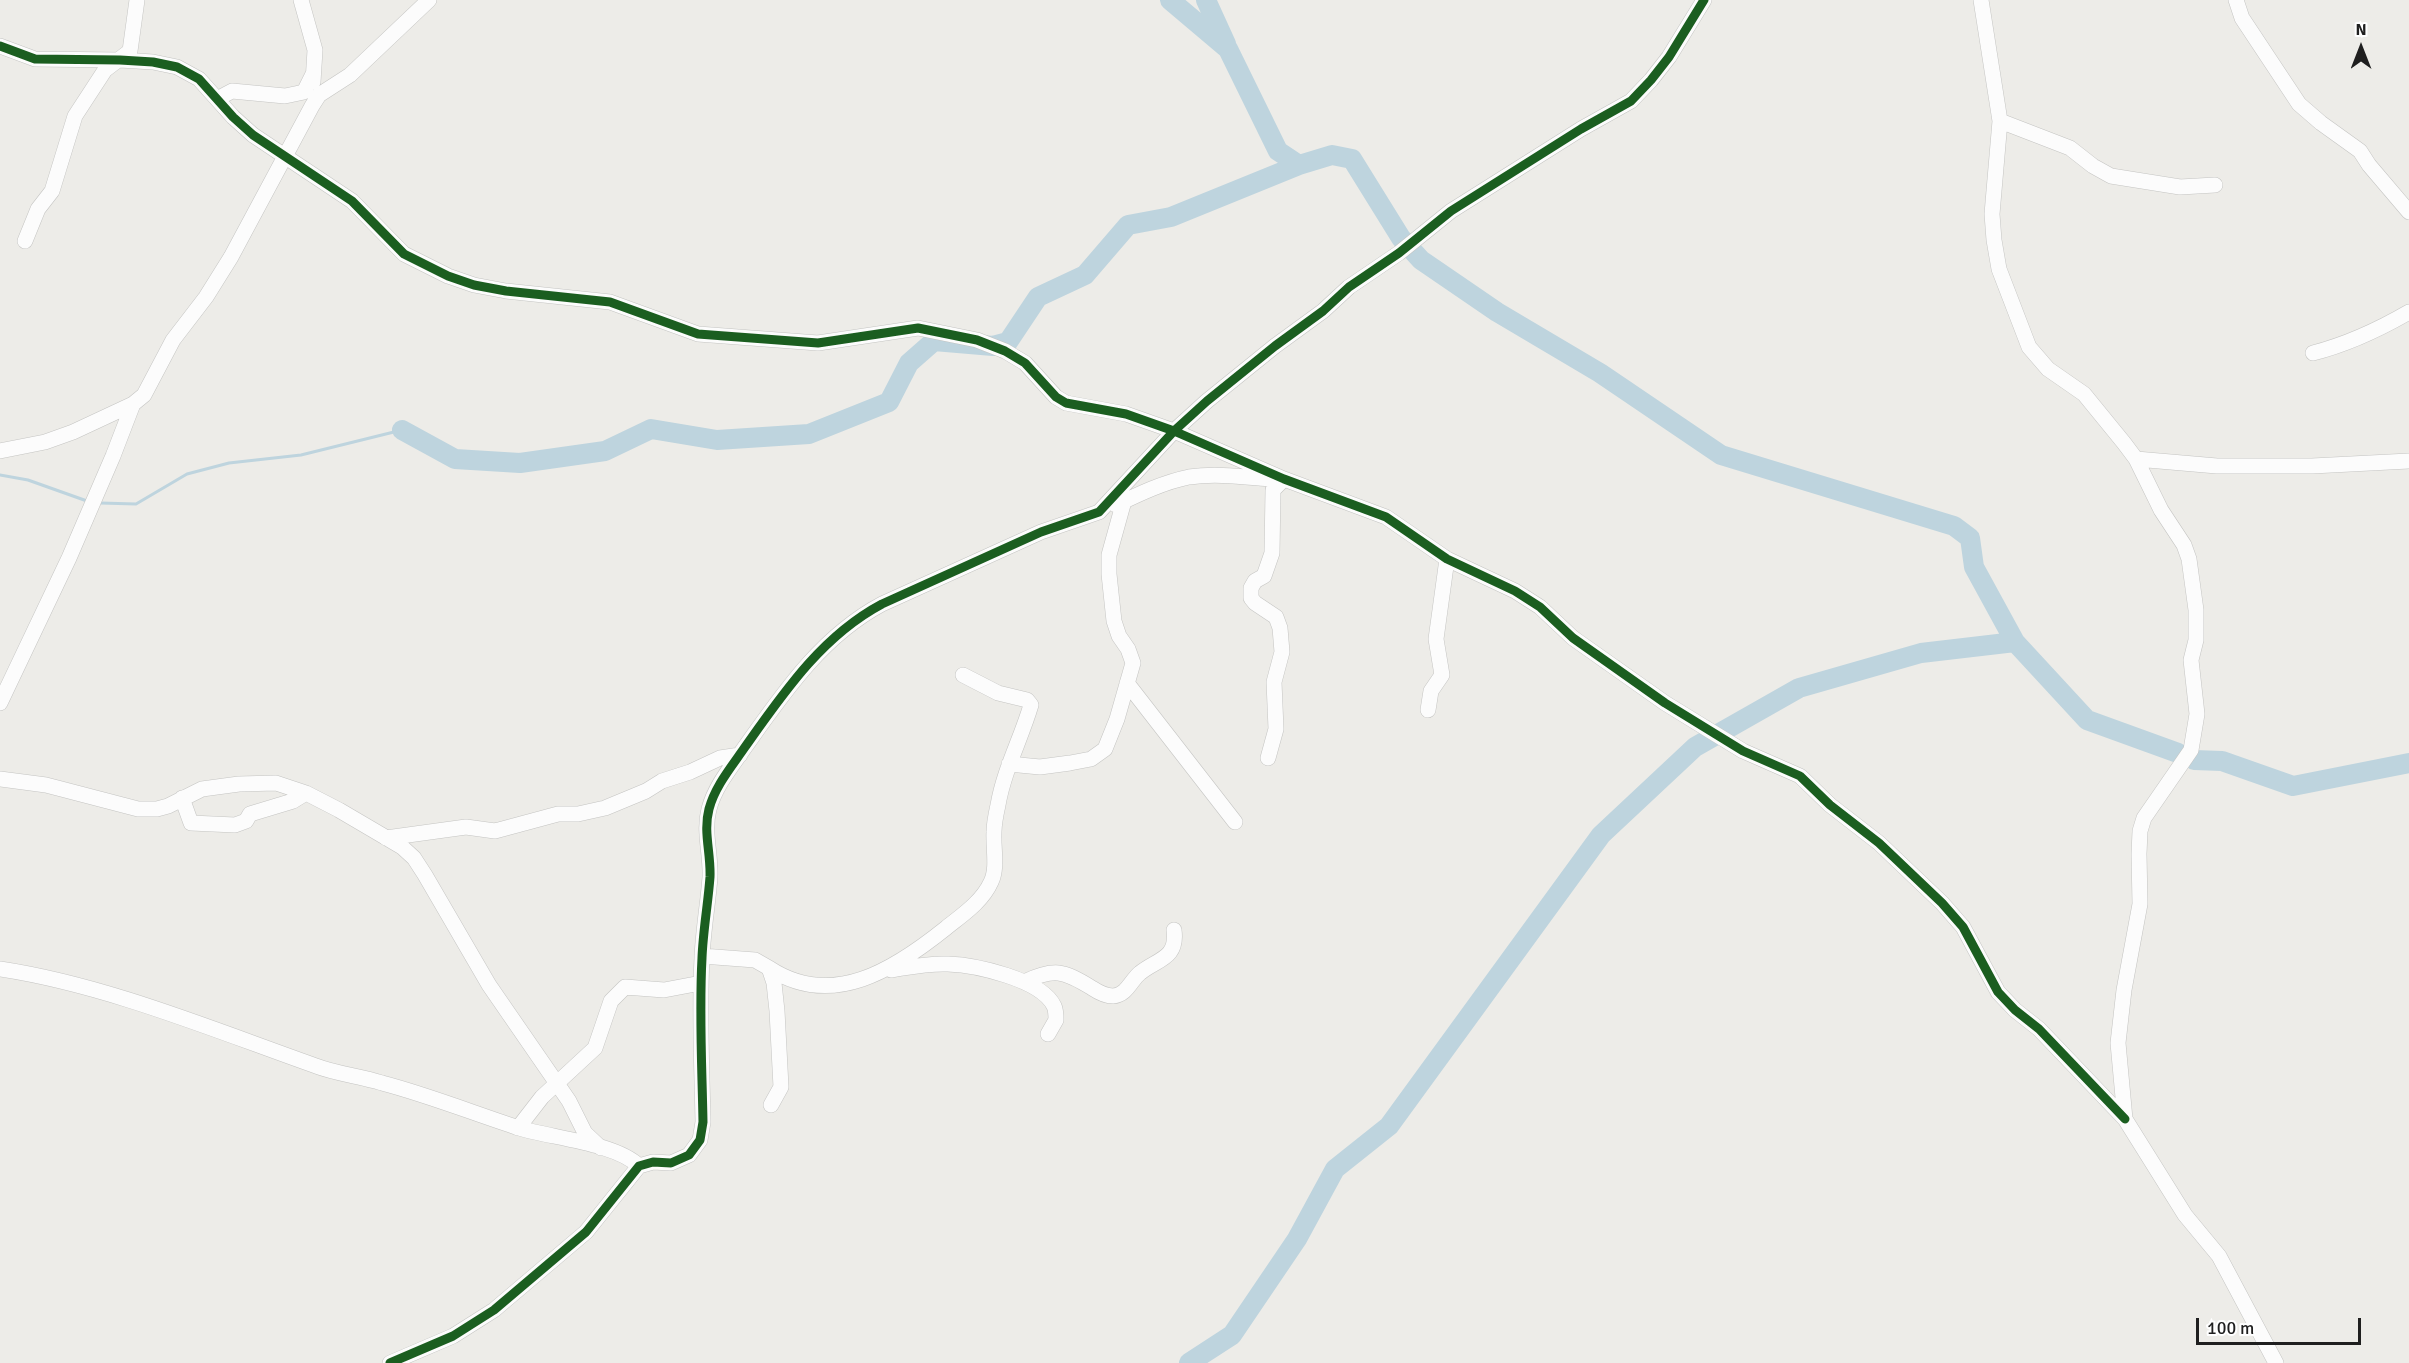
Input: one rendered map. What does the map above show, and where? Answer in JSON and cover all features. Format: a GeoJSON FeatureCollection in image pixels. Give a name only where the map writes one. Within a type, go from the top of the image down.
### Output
{"type":"FeatureCollection","features":[{"type":"Feature","properties":{"kind":"street"},"geometry":{"type":"LineString","coordinates":[[25,241],[38,209],[52,191],[75,116],[105,70],[130,51],[138,0]]}},
{"type":"Feature","properties":{"kind":"street"},"geometry":{"type":"LineString","coordinates":[[301,0],[315,50],[312,106]]}},
{"type":"Feature","properties":{"kind":"street"},"geometry":{"type":"LineString","coordinates":[[0,451],[45,442],[73,432],[133,404],[144,394],[173,340],[206,297],[231,256],[319,95],[350,75],[429,0]]}},
{"type":"Feature","properties":{"kind":"street"},"geometry":{"type":"LineString","coordinates":[[1099,512],[1174,431],[1207,401],[1323,311],[1349,287],[1399,252],[1451,211],[1581,129],[1631,101],[1669,57],[1704,0]]}},
{"type":"Feature","properties":{"kind":"street"},"geometry":{"type":"LineString","coordinates":[[1980,0],[2000,121],[1993,222],[1999,269],[2007,293],[2029,347],[2036,357],[2048,369],[2084,394],[2136,459],[2161,510],[2184,545],[2190,560],[2196,610],[2196,640],[2191,660],[2197,714],[2191,750],[2144,818],[2140,831],[2140,904],[2124,990],[2118,1043],[2125,1119]]}},
{"type":"Feature","properties":{"kind":"street"},"geometry":{"type":"LineString","coordinates":[[2236,0],[2242,18],[2299,104],[2360,151],[2409,212]]}},
{"type":"Feature","properties":{"kind":"street"},"geometry":{"type":"LineString","coordinates":[[0,46],[35,59],[120,60],[153,62],[177,67],[200,79],[233,117],[253,135],[352,201],[404,254],[448,276],[474,285],[506,291],[610,302],[679,329],[726,338],[818,343],[918,328],[977,340],[1025,363],[1056,398],[1066,403],[1112,410],[1174,431],[1284,479],[1386,517],[1447,560],[1515,591],[1540,607],[1573,638],[1665,703],[1743,751],[1800,776],[1830,805],[1879,843],[1942,903],[1963,927],[1998,992],[2015,1010],[2039,1029],[2125,1119],[2185,1215],[2219,1256],[2276,1363]]}},
{"type":"Feature","properties":{"kind":"street"},"geometry":{"type":"LineString","coordinates":[[218,99],[232,91],[285,96],[304,92],[314,74]]}},
{"type":"Feature","properties":{"kind":"street"},"geometry":{"type":"LineString","coordinates":[[2000,121],[2070,148],[2092,166],[2112,176],[2180,188],[2215,185]]}},
{"type":"Feature","properties":{"kind":"street"},"geometry":{"type":"LineString","coordinates":[[2313,353],[2340,346],[2382,328],[2409,312]]}},
{"type":"Feature","properties":{"kind":"street"},"geometry":{"type":"LineString","coordinates":[[0,704],[69,558],[133,404]]}},
{"type":"Feature","properties":{"kind":"street"},"geometry":{"type":"LineString","coordinates":[[2136,459],[2217,465],[2312,466],[2409,461]]}},
{"type":"Feature","properties":{"kind":"street"},"geometry":{"type":"LineString","coordinates":[[390,1363],[453,1336],[494,1310],[586,1232],[639,1166],[653,1162],[671,1163],[689,1155],[700,1140],[703,1122],[701,982],[710,873],[705,834],[709,807],[720,784],[781,695],[808,662],[838,632],[859,616],[928,581],[1158,486],[1189,477],[1218,475],[1284,479]]}},
{"type":"Feature","properties":{"kind":"street"},"geometry":{"type":"LineString","coordinates":[[1268,758],[1276,729],[1274,682],[1282,652],[1281,628],[1276,617],[1255,603],[1251,597],[1251,588],[1255,580],[1264,576],[1272,553],[1273,490],[1284,479]]}},
{"type":"Feature","properties":{"kind":"street"},"geometry":{"type":"LineString","coordinates":[[1009,764],[1040,767],[1070,763],[1091,759],[1105,749],[1133,663],[1114,621],[1109,574],[1109,555],[1125,501]]}},
{"type":"Feature","properties":{"kind":"street"},"geometry":{"type":"LineString","coordinates":[[1428,710],[1431,691],[1442,675],[1436,639],[1447,560]]}},
{"type":"Feature","properties":{"kind":"street"},"geometry":{"type":"LineString","coordinates":[[702,956],[755,960],[783,978],[801,984],[830,987],[859,981],[916,952],[974,905],[991,882],[998,803],[1009,764],[1031,705],[1027,700],[998,693],[963,675]]}},
{"type":"Feature","properties":{"kind":"street"},"geometry":{"type":"LineString","coordinates":[[1127,683],[1235,822]]}},
{"type":"Feature","properties":{"kind":"street"},"geometry":{"type":"LineString","coordinates":[[387,838],[466,827],[495,831],[558,814],[578,814],[605,808],[646,791],[662,781],[690,772],[720,758],[740,755]]}},
{"type":"Feature","properties":{"kind":"street"},"geometry":{"type":"LineString","coordinates":[[0,779],[46,785],[138,809],[157,809],[168,806],[202,789],[239,784],[276,783],[306,793],[402,847],[419,867],[489,985],[556,1082],[585,1133],[601,1148]]}},
{"type":"Feature","properties":{"kind":"street"},"geometry":{"type":"LineString","coordinates":[[182,798],[191,823],[235,825],[246,822],[250,814],[293,801],[306,793]]}},
{"type":"Feature","properties":{"kind":"street"},"geometry":{"type":"LineString","coordinates":[[1024,982],[1046,972],[1063,973],[1102,994],[1115,996],[1125,992],[1140,973],[1167,957],[1176,941],[1174,930]]}},
{"type":"Feature","properties":{"kind":"street"},"geometry":{"type":"LineString","coordinates":[[882,971],[948,964],[981,968],[1024,982],[1040,992],[1054,1006],[1056,1020],[1048,1034]]}},
{"type":"Feature","properties":{"kind":"street"},"geometry":{"type":"LineString","coordinates":[[769,968],[774,983],[777,1011],[781,1087],[771,1105]]}},
{"type":"Feature","properties":{"kind":"street"},"geometry":{"type":"LineString","coordinates":[[0,969],[67,982],[122,998],[334,1072],[381,1082],[518,1128],[630,1157],[639,1166]]}},
{"type":"Feature","properties":{"kind":"street"},"geometry":{"type":"LineString","coordinates":[[518,1128],[556,1082],[595,1048],[611,1001],[626,987],[664,990],[701,982]]}},
{"type":"Feature","properties":{"kind":"waterway"},"geometry":{"type":"LineString","coordinates":[[1170,0],[1228,49],[1278,151],[1299,165],[1332,155],[1352,159],[1401,238],[1421,260],[1497,312],[1600,373],[1721,455],[1954,526],[1970,538],[1974,567],[2015,642],[2087,720],[2178,753]]}},
{"type":"Feature","properties":{"kind":"waterway"},"geometry":{"type":"LineString","coordinates":[[1206,0],[1226,44]]}},
{"type":"Feature","properties":{"kind":"waterway"},"geometry":{"type":"LineString","coordinates":[[402,430],[455,459],[520,463],[605,451],[651,429],[717,440],[809,434],[889,402],[909,363],[934,341],[993,346],[1008,342],[1038,297],[1085,275],[1128,225],[1171,217],[1299,165]]}},
{"type":"Feature","properties":{"kind":"waterway"},"geometry":{"type":"LineString","coordinates":[[100,503],[136,504],[187,474],[229,463],[301,455],[402,430]]}},
{"type":"Feature","properties":{"kind":"waterway"},"geometry":{"type":"LineString","coordinates":[[0,475],[28,480],[87,501]]}},
{"type":"Feature","properties":{"kind":"waterway"},"geometry":{"type":"LineString","coordinates":[[1189,1363],[1232,1335],[1297,1239],[1335,1169],[1389,1126],[1601,835],[1695,747],[1799,688],[1921,653],[2015,642]]}},
{"type":"Feature","properties":{"kind":"waterway"},"geometry":{"type":"LineString","coordinates":[[2194,760],[2222,761],[2293,786],[2409,763]]}},
{"type":"Feature","properties":{"kind":"cycle path"},"geometry":{"type":"LineString","coordinates":[[390,1363],[453,1336],[494,1310],[586,1232],[639,1166],[653,1162],[671,1163],[689,1155],[700,1140],[703,1122],[701,978],[710,877],[707,834],[709,809],[720,784],[774,706],[823,649],[860,617],[882,604],[1041,532],[1099,512],[1174,431],[1207,401],[1323,311],[1349,287],[1399,253],[1451,211],[1581,129],[1631,101],[1669,57],[1704,0]]}},
{"type":"Feature","properties":{"kind":"cycle path"},"geometry":{"type":"LineString","coordinates":[[0,46],[35,59],[120,60],[153,62],[177,67],[199,79],[233,117],[253,135],[352,201],[404,254],[448,276],[474,285],[506,291],[610,302],[698,334],[818,343],[918,328],[977,340],[1005,351],[1025,363],[1056,397],[1066,403],[1126,414],[1174,431],[1284,479],[1386,517],[1447,559],[1515,591],[1540,607],[1573,638],[1665,703],[1743,751],[1800,776],[1830,805],[1879,843],[1942,903],[1963,927],[1998,992],[2015,1010],[2039,1029],[2125,1119]]}}]}
